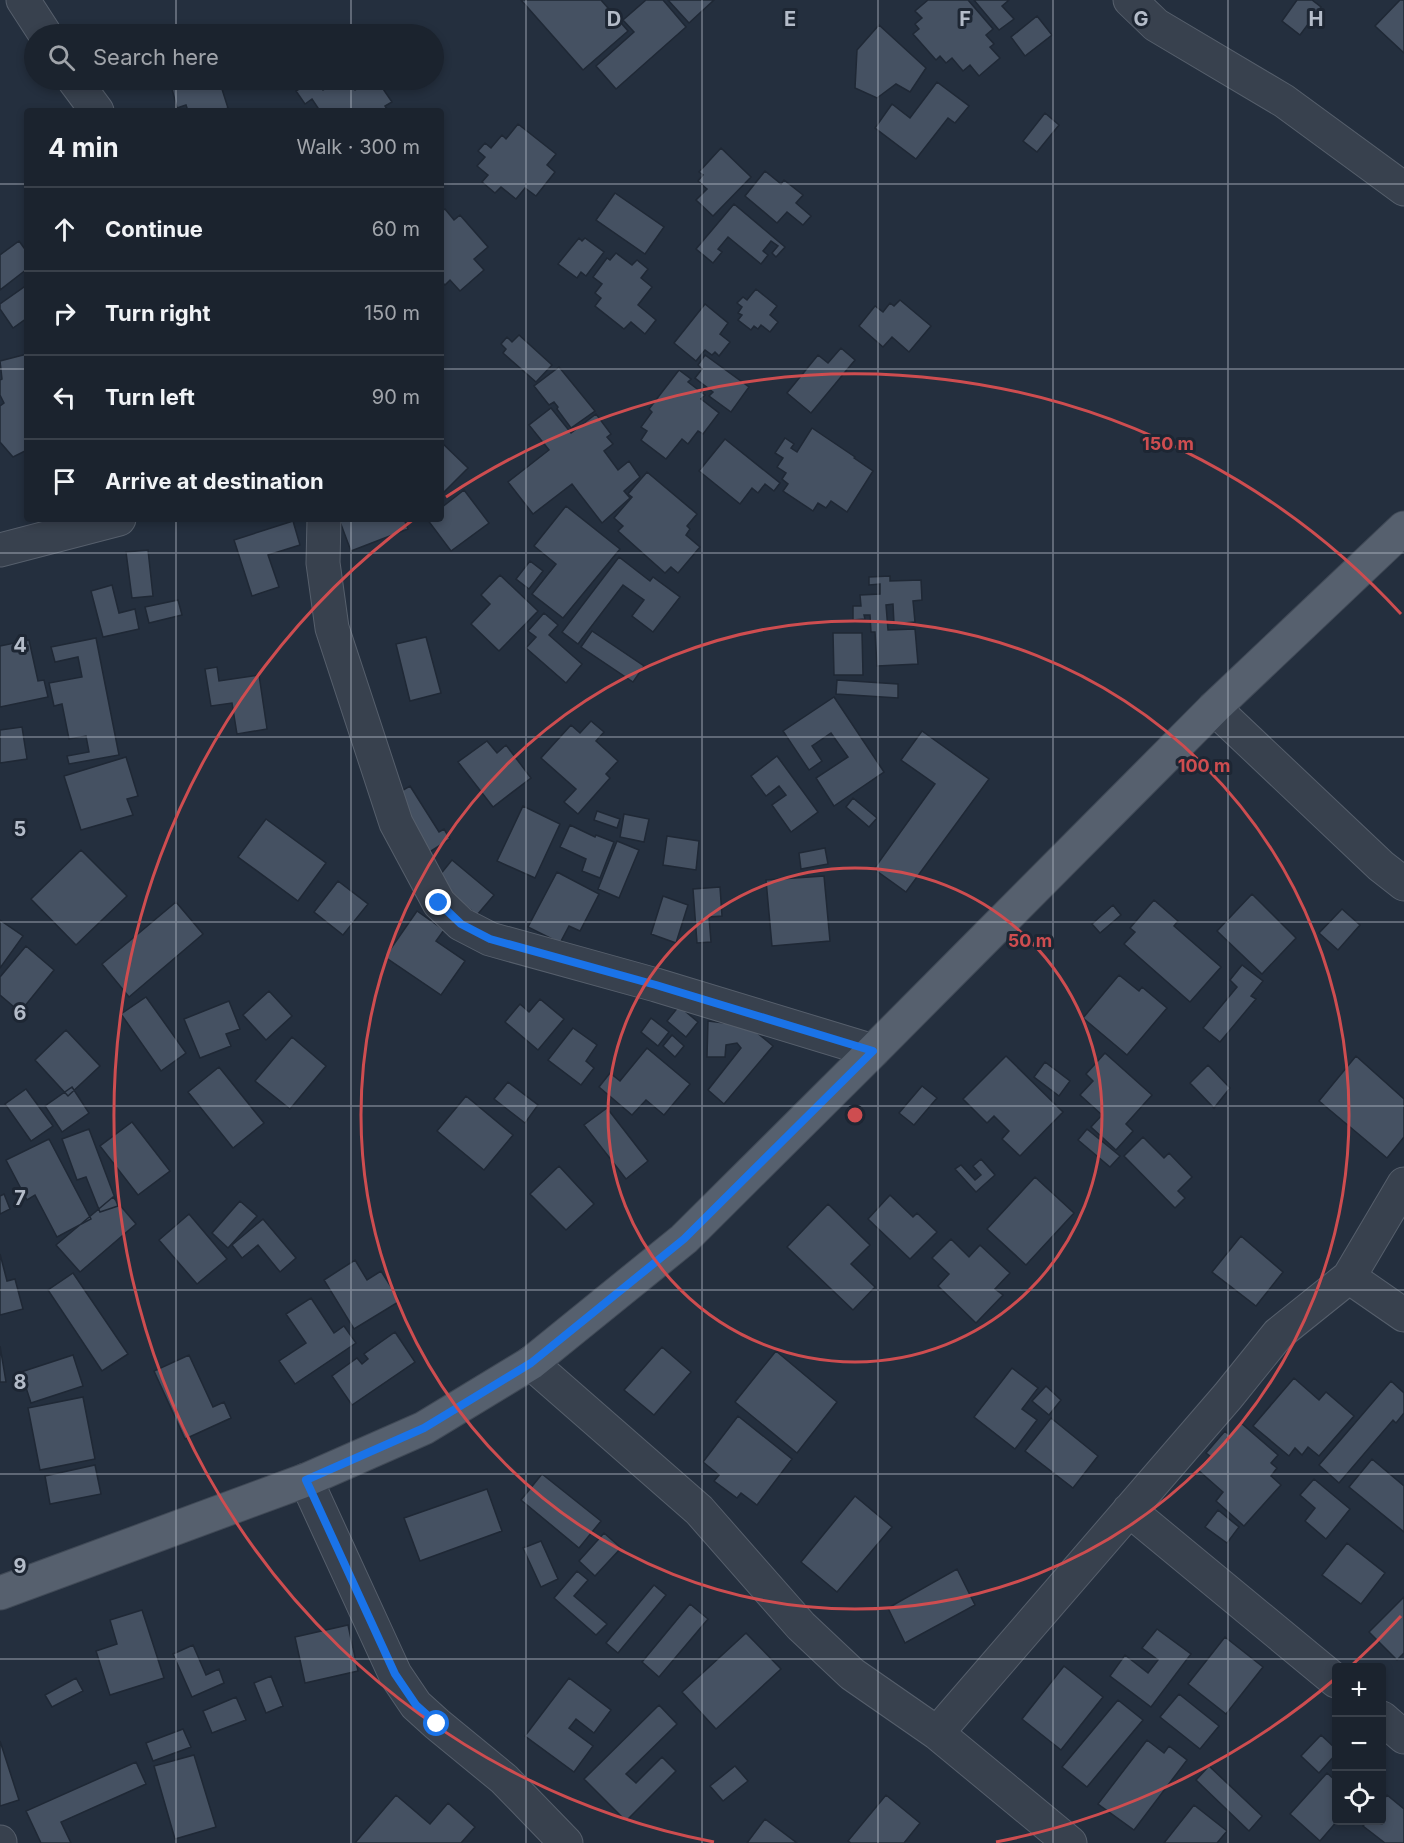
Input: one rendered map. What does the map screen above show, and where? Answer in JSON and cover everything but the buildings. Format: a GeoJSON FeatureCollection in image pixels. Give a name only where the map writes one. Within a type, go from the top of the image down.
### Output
{"type":"FeatureCollection","features":[{"type":"Feature","properties":{"kind":"main road"},"geometry":{"type":"LineString","coordinates":[[0,1593],[306,1480],[424,1428],[531,1363],[684,1239],[1214,708],[1404,528]]}},
{"type":"Feature","properties":{"kind":"street"},"geometry":{"type":"LineString","coordinates":[[23,0],[39,24]]}},
{"type":"Feature","properties":{"kind":"street"},"geometry":{"type":"LineString","coordinates":[[1130,0],[1156,25],[1284,101],[1404,189]]}},
{"type":"Feature","properties":{"kind":"street"},"geometry":{"type":"LineString","coordinates":[[81,90],[95,108]]}},
{"type":"Feature","properties":{"kind":"street"},"geometry":{"type":"LineString","coordinates":[[0,550],[107,522]]}},
{"type":"Feature","properties":{"kind":"street"},"geometry":{"type":"LineString","coordinates":[[324,522],[323,563],[332,628],[396,823],[439,903],[461,924],[490,939],[656,985],[873,1051]]}},
{"type":"Feature","properties":{"kind":"street"},"geometry":{"type":"LineString","coordinates":[[1214,708],[1381,866],[1404,884]]}},
{"type":"Feature","properties":{"kind":"street"},"geometry":{"type":"LineString","coordinates":[[937,1733],[1228,1396],[1278,1334],[1349,1277],[1404,1184]]}},
{"type":"Feature","properties":{"kind":"street"},"geometry":{"type":"LineString","coordinates":[[1349,1277],[1404,1316]]}},
{"type":"Feature","properties":{"kind":"street"},"geometry":{"type":"LineString","coordinates":[[531,1363],[699,1510],[801,1626],[852,1674],[937,1733],[1070,1843]]}},
{"type":"Feature","properties":{"kind":"street"},"geometry":{"type":"LineString","coordinates":[[306,1480],[395,1674],[416,1705],[504,1779],[566,1843]]}},
{"type":"Feature","properties":{"kind":"street"},"geometry":{"type":"LineString","coordinates":[[1129,1510],[1332,1678]]}},
{"type":"Feature","properties":{"kind":"street"},"geometry":{"type":"LineString","coordinates":[[1386,1721],[1404,1737]]}},
{"type":"Feature","properties":{"kind":"route"},"geometry":{"type":"LineString","coordinates":[[437,1724],[416,1705],[395,1674],[306,1480],[424,1428],[531,1363],[684,1239],[873,1051],[656,985],[490,939],[461,924],[439,903]]}}]}
